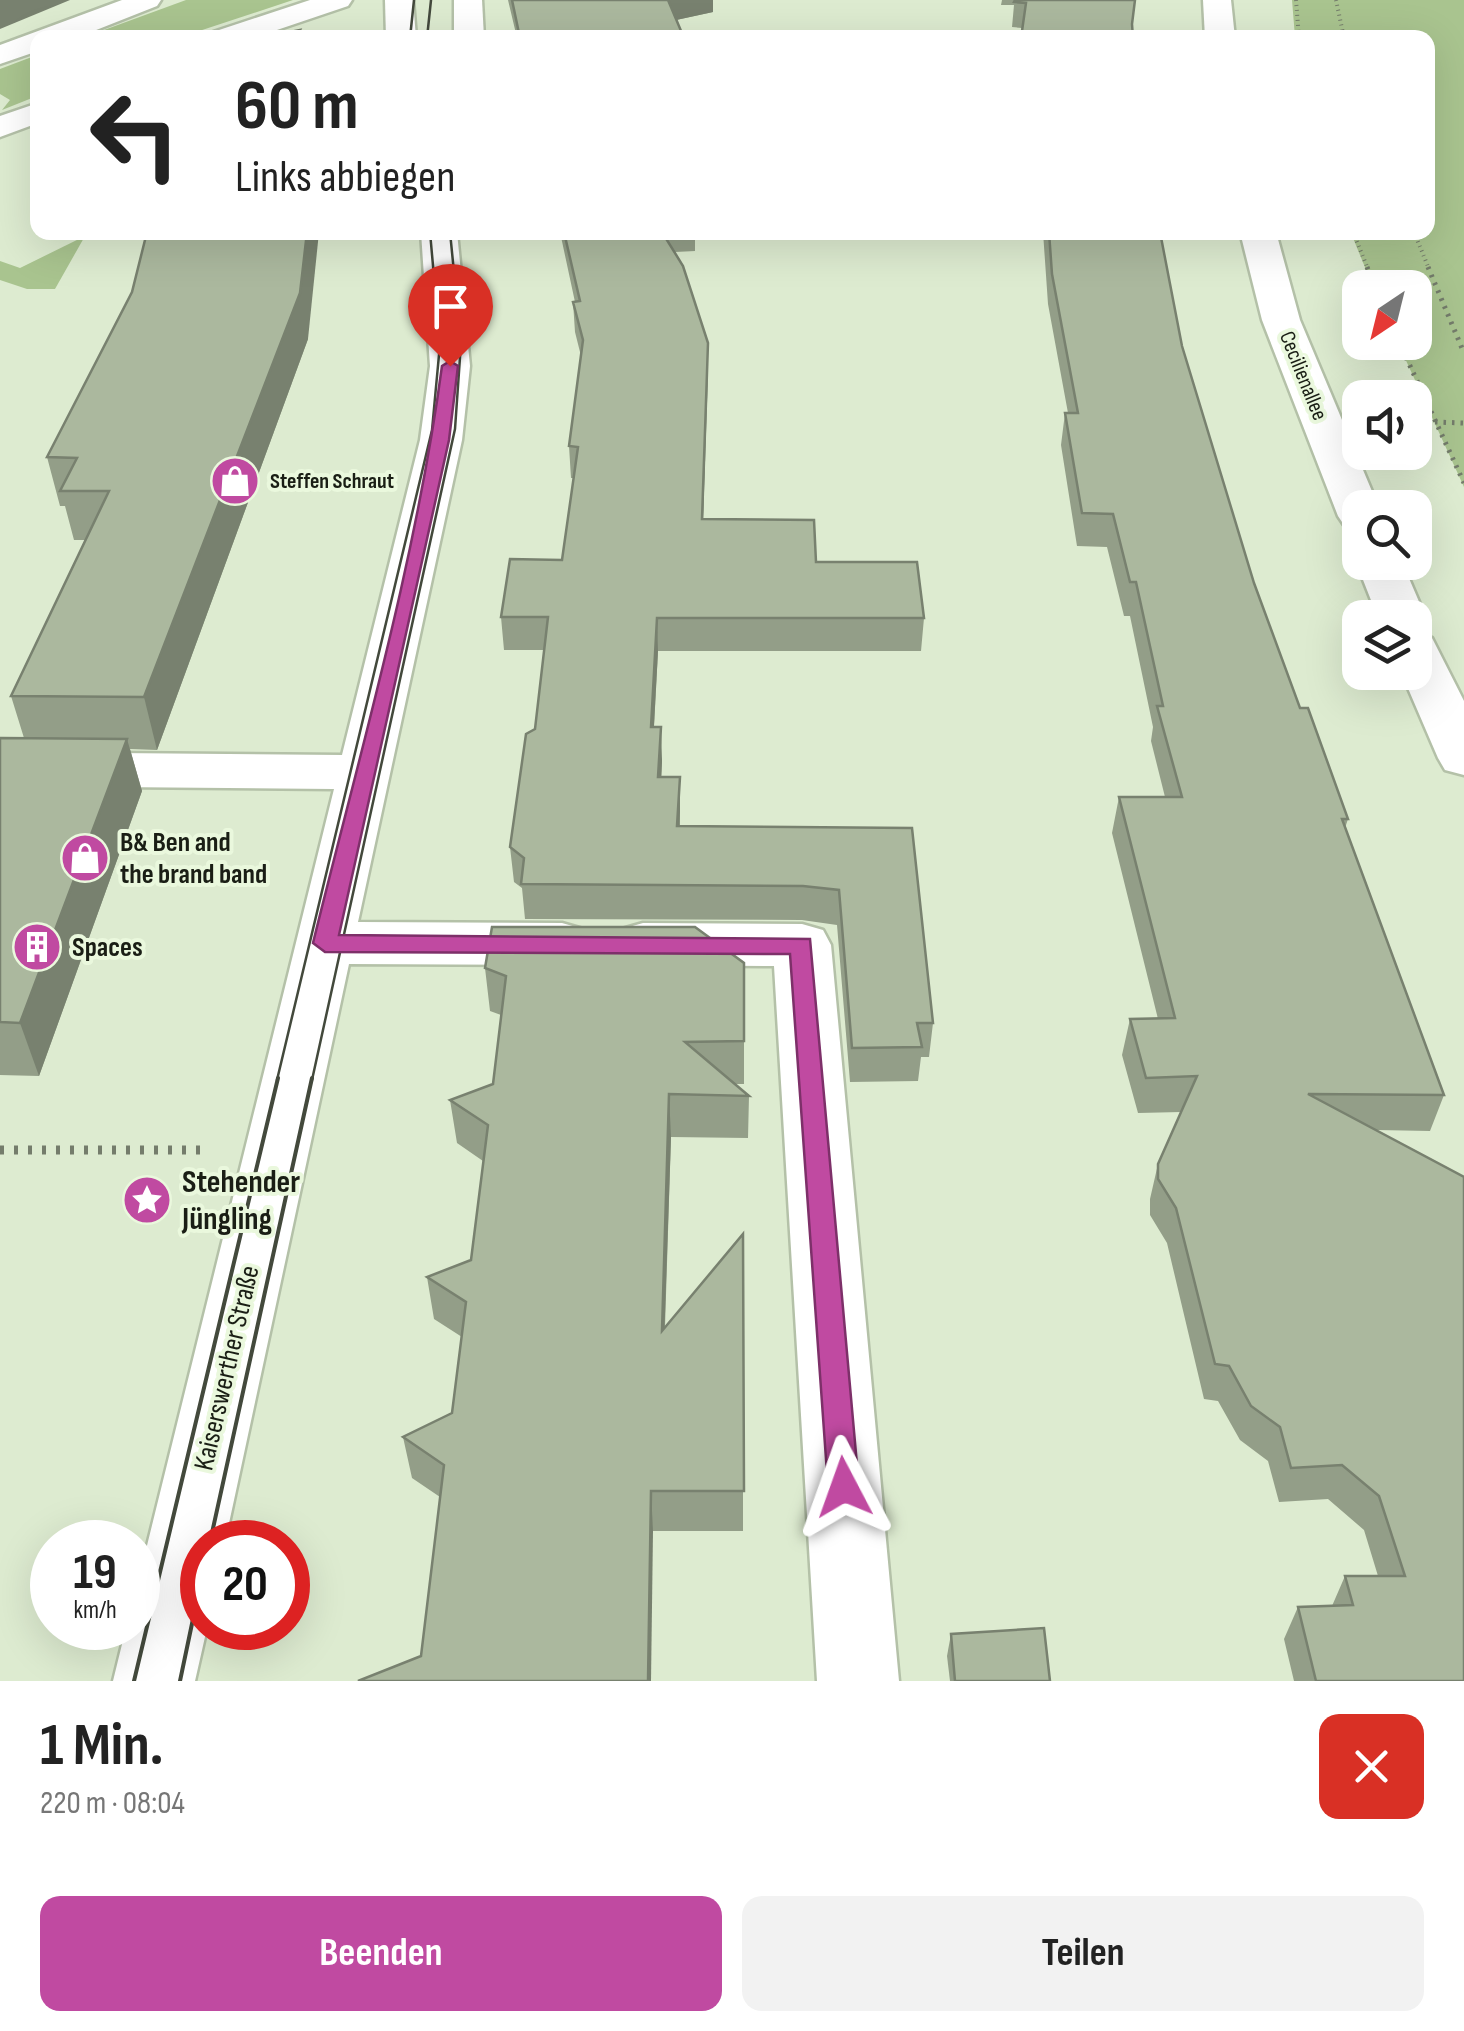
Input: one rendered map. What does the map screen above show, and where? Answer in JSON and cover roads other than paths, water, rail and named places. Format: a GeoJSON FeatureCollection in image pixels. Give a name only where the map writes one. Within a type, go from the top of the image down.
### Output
{"type":"FeatureCollection","features":[{"type":"Feature","properties":{"kind":"street"},"geometry":{"type":"LineString","coordinates":[[247,30],[338,0]]}},
{"type":"Feature","properties":{"kind":"street"},"geometry":{"type":"LineString","coordinates":[[398,0],[400,30]]}},
{"type":"Feature","properties":{"kind":"street"},"geometry":{"type":"LineString","coordinates":[[468,0],[469,30]]}},
{"type":"Feature","properties":{"kind":"street"},"geometry":{"type":"LineString","coordinates":[[1217,0],[1219,30]]}},
{"type":"Feature","properties":{"kind":"street"},"geometry":{"type":"LineString","coordinates":[[69,30],[144,2]]}},
{"type":"Feature","properties":{"kind":"street"},"geometry":{"type":"LineString","coordinates":[[0,56],[30,45]]}},
{"type":"Feature","properties":{"kind":"street"},"geometry":{"type":"LineString","coordinates":[[0,127],[30,115]]}},
{"type":"Feature","properties":{"kind":"street","name":"Kaiserswerther Straße"},"geometry":{"type":"LineString","coordinates":[[154,1681],[441,440],[450,366],[440,240]]}},
{"type":"Feature","properties":{"kind":"street","name":"Cecilienallee"},"geometry":{"type":"LineString","coordinates":[[1260,240],[1281,320],[1350,490]]}},
{"type":"Feature","properties":{"kind":"street"},"geometry":{"type":"LineString","coordinates":[[1432,686],[1464,758]]}},
{"type":"Feature","properties":{"kind":"street"},"geometry":{"type":"LineString","coordinates":[[0,769],[366,772]]}},
{"type":"Feature","properties":{"kind":"street"},"geometry":{"type":"LineString","coordinates":[[325,943],[802,945],[858,1681]]}},
{"type":"Feature","properties":{"kind":"tram line"},"geometry":{"type":"LineString","coordinates":[[411,30],[414,0]]}},
{"type":"Feature","properties":{"kind":"tram line"},"geometry":{"type":"LineString","coordinates":[[428,30],[431,0]]}},
{"type":"Feature","properties":{"kind":"tram line"},"geometry":{"type":"LineString","coordinates":[[277,1080],[432,430],[440,344],[431,240]]}},
{"type":"Feature","properties":{"kind":"tram line"},"geometry":{"type":"LineString","coordinates":[[312,1080],[455,429],[461,343],[451,240]]}},
{"type":"Feature","properties":{"kind":"tram line"},"geometry":{"type":"LineString","coordinates":[[134,1681],[278,1078]]}},
{"type":"Feature","properties":{"kind":"tram line"},"geometry":{"type":"LineString","coordinates":[[215,1520],[312,1078]]}},
{"type":"Feature","properties":{"kind":"tram line"},"geometry":{"type":"LineString","coordinates":[[180,1681],[186,1650]]}},
{"type":"Feature","properties":{"kind":"place","name":"Steffen Schraut"},"geometry":{"type":"Point","coordinates":[235,481]}},
{"type":"Feature","properties":{"kind":"place","name":"B& Ben and the brand band"},"geometry":{"type":"Point","coordinates":[85,858]}},
{"type":"Feature","properties":{"kind":"place","name":"Spaces"},"geometry":{"type":"Point","coordinates":[37,947]}},
{"type":"Feature","properties":{"kind":"place","name":"Stehender Jüngling"},"geometry":{"type":"Point","coordinates":[147,1200]}}]}
